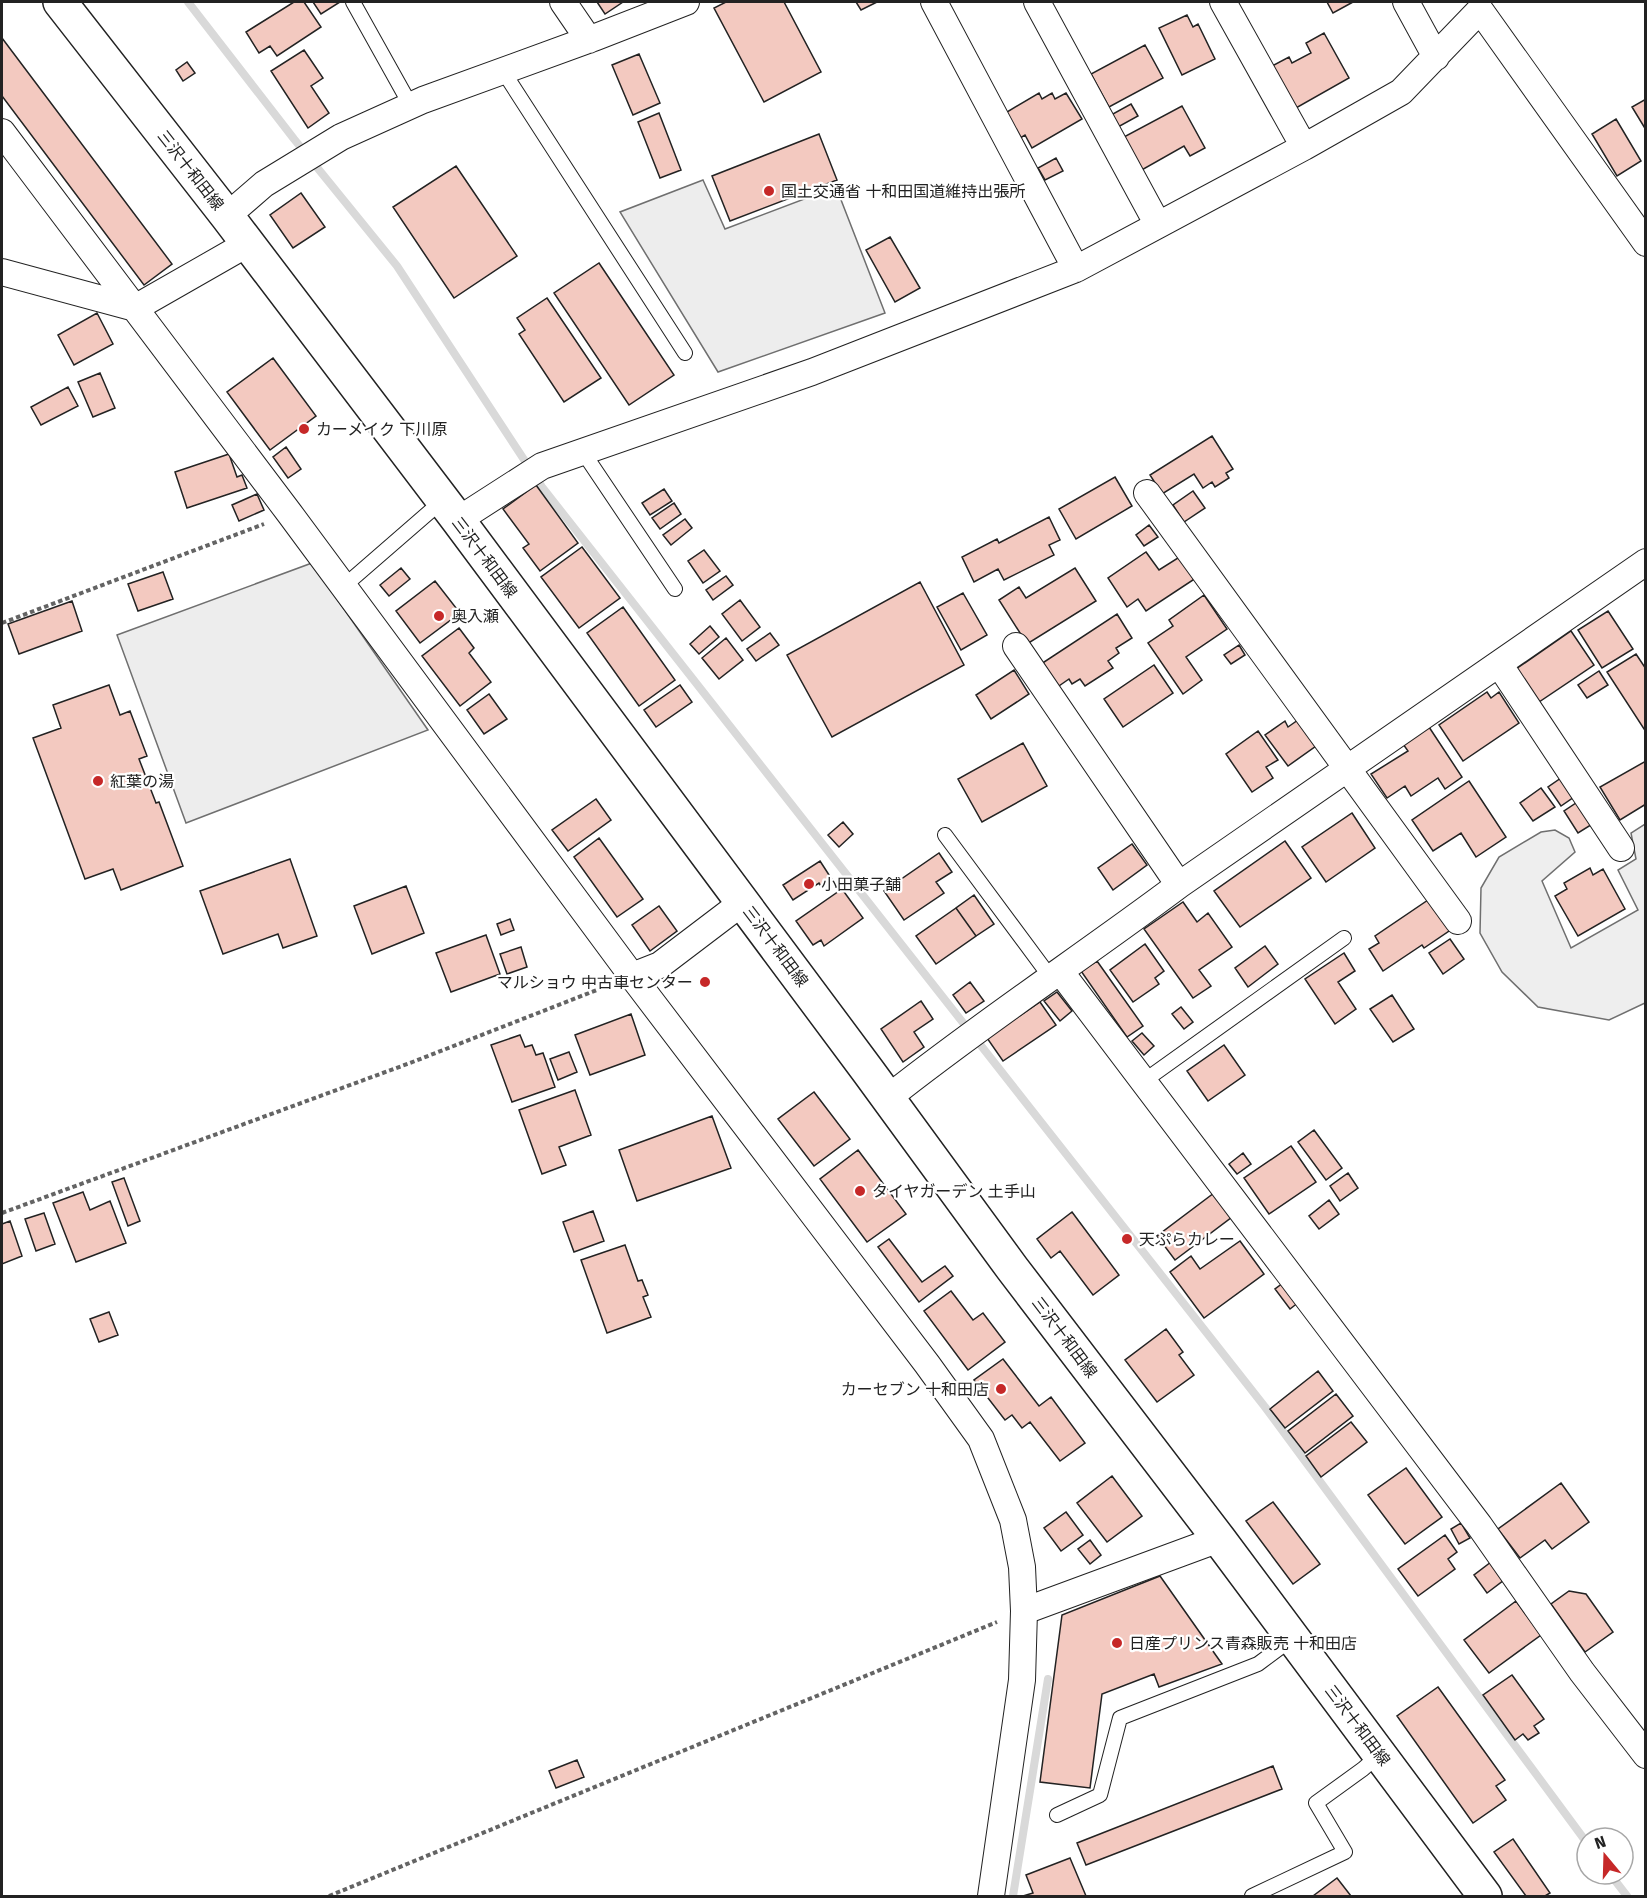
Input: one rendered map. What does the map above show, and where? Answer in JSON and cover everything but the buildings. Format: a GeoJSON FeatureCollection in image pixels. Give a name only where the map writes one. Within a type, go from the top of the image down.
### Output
{"type":"FeatureCollection","features":[{"type":"Feature","properties":{"kind":"main road","name":"三沢十和田線"},"geometry":{"type":"LineString","coordinates":[[60,2],[227,216],[450,511],[743,902],[1012,1268],[1219,1539],[1485,1896]]}},
{"type":"Feature","properties":{"kind":"street"},"geometry":{"type":"LineString","coordinates":[[563,2],[589,40]]}},
{"type":"Feature","properties":{"kind":"street"},"geometry":{"type":"LineString","coordinates":[[227,216],[264,184],[341,137],[411,106],[686,2]]}},
{"type":"Feature","properties":{"kind":"street"},"geometry":{"type":"LineString","coordinates":[[934,2],[1076,269]]}},
{"type":"Feature","properties":{"kind":"street"},"geometry":{"type":"LineString","coordinates":[[1037,2],[1158,225]]}},
{"type":"Feature","properties":{"kind":"street"},"geometry":{"type":"LineString","coordinates":[[1223,2],[1304,147]]}},
{"type":"Feature","properties":{"kind":"street"},"geometry":{"type":"LineString","coordinates":[[1406,2],[1436,57]]}},
{"type":"Feature","properties":{"kind":"street"},"geometry":{"type":"LineString","coordinates":[[450,511],[542,466],[812,372],[1076,269],[1304,147],[1401,92],[1486,6],[1646,243]]}},
{"type":"Feature","properties":{"kind":"street"},"geometry":{"type":"LineString","coordinates":[[2,132],[981,1439],[1013,1520],[1022,1567],[1024,1611],[1022,1680],[991,1896]]}},
{"type":"Feature","properties":{"kind":"street"},"geometry":{"type":"LineString","coordinates":[[2,272],[135,308],[247,243]]}},
{"type":"Feature","properties":{"kind":"street"},"geometry":{"type":"LineString","coordinates":[[1148,494],[1458,921]]}},
{"type":"Feature","properties":{"kind":"street"},"geometry":{"type":"LineString","coordinates":[[888,1098],[959,1043],[1179,885],[1646,562]]}},
{"type":"Feature","properties":{"kind":"street"},"geometry":{"type":"LineString","coordinates":[[1016,646],[1179,885]]}},
{"type":"Feature","properties":{"kind":"street"},"geometry":{"type":"LineString","coordinates":[[1499,664],[1622,848]]}},
{"type":"Feature","properties":{"kind":"street"},"geometry":{"type":"LineString","coordinates":[[632,976],[660,966],[743,902]]}},
{"type":"Feature","properties":{"kind":"street"},"geometry":{"type":"LineString","coordinates":[[1055,975],[1144,1082],[1479,1525],[1582,1672],[1646,1755]]}},
{"type":"Feature","properties":{"kind":"street"},"geometry":{"type":"LineString","coordinates":[[1024,1611],[1219,1539]]}},
{"type":"Feature","properties":{"kind":"lane"},"geometry":{"type":"LineString","coordinates":[[353,2],[411,106]]}},
{"type":"Feature","properties":{"kind":"lane"},"geometry":{"type":"LineString","coordinates":[[503,71],[685,354]]}},
{"type":"Feature","properties":{"kind":"lane"},"geometry":{"type":"LineString","coordinates":[[583,452],[675,589]]}},
{"type":"Feature","properties":{"kind":"lane"},"geometry":{"type":"LineString","coordinates":[[343,587],[450,511]]}},
{"type":"Feature","properties":{"kind":"lane"},"geometry":{"type":"LineString","coordinates":[[945,835],[1055,975]]}},
{"type":"Feature","properties":{"kind":"lane"},"geometry":{"type":"LineString","coordinates":[[1144,1082],[1344,938]]}},
{"type":"Feature","properties":{"kind":"lane"},"geometry":{"type":"LineString","coordinates":[[1057,1815],[1100,1795],[1120,1718],[1258,1664],[1293,1638]]}},
{"type":"Feature","properties":{"kind":"lane"},"geometry":{"type":"LineString","coordinates":[[1252,1896],[1345,1852],[1316,1803],[1380,1754]]}},
{"type":"Feature","properties":{"kind":"path"},"geometry":{"type":"LineString","coordinates":[[2,623],[290,514]]}},
{"type":"Feature","properties":{"kind":"path"},"geometry":{"type":"LineString","coordinates":[[2,1213],[410,1063],[632,976]]}},
{"type":"Feature","properties":{"kind":"path"},"geometry":{"type":"LineString","coordinates":[[329,1896],[1024,1611]]}},
{"type":"Feature","properties":{"kind":"shaded area"},"geometry":{"type":"Polygon","coordinates":[[[703,180],[725,229],[836,187],[885,313],[718,372],[620,212],[703,180]]]}},
{"type":"Feature","properties":{"kind":"shaded area","name":"紅葉の湯"},"geometry":{"type":"Polygon","coordinates":[[[312,563],[428,730],[186,823],[117,635],[312,563]]]}},
{"type":"Feature","properties":{"kind":"shaded area"},"geometry":{"type":"Polygon","coordinates":[[[1645,824],[1645,1003],[1609,1020],[1538,1007],[1502,972],[1480,933],[1481,888],[1499,857],[1541,832],[1555,830],[1569,838],[1575,852],[1542,881],[1571,948],[1638,910],[1618,870],[1636,859],[1631,833],[1645,824]]]}},
{"type":"Feature","properties":{"kind":"waterway"},"geometry":{"type":"LineString","coordinates":[[188,2],[294,139],[397,266],[542,487],[1265,1407],[1575,1827]]}},
{"type":"Feature","properties":{"kind":"waterway"},"geometry":{"type":"LineString","coordinates":[[1013,1896],[1048,1679]]}},
{"type":"Feature","properties":{"kind":"waterway"},"geometry":{"type":"LineString","coordinates":[[1619,1886],[1627,1896]]}},
{"type":"Feature","properties":{"kind":"place","name":"国土交通省 十和田国道維持出張所"},"geometry":{"type":"Point","coordinates":[769,191]}},
{"type":"Feature","properties":{"kind":"place","name":"カーメイク 下川原"},"geometry":{"type":"Point","coordinates":[304,429]}},
{"type":"Feature","properties":{"kind":"place","name":"奥入瀬"},"geometry":{"type":"Point","coordinates":[439,616]}},
{"type":"Feature","properties":{"kind":"place","name":"紅葉の湯"},"geometry":{"type":"Point","coordinates":[98,781]}},
{"type":"Feature","properties":{"kind":"place","name":"小田菓子舗"},"geometry":{"type":"Point","coordinates":[809,884]}},
{"type":"Feature","properties":{"kind":"place","name":"マルショウ 中古車センター"},"geometry":{"type":"Point","coordinates":[705,982]}},
{"type":"Feature","properties":{"kind":"place","name":"タイヤガーデン 土手山"},"geometry":{"type":"Point","coordinates":[860,1191]}},
{"type":"Feature","properties":{"kind":"place","name":"天ぷらカレー"},"geometry":{"type":"Point","coordinates":[1127,1239]}},
{"type":"Feature","properties":{"kind":"place","name":"カーセブン 十和田店"},"geometry":{"type":"Point","coordinates":[1001,1389]}},
{"type":"Feature","properties":{"kind":"place","name":"日産プリンス青森販売 十和田店"},"geometry":{"type":"Point","coordinates":[1117,1643]}}]}
